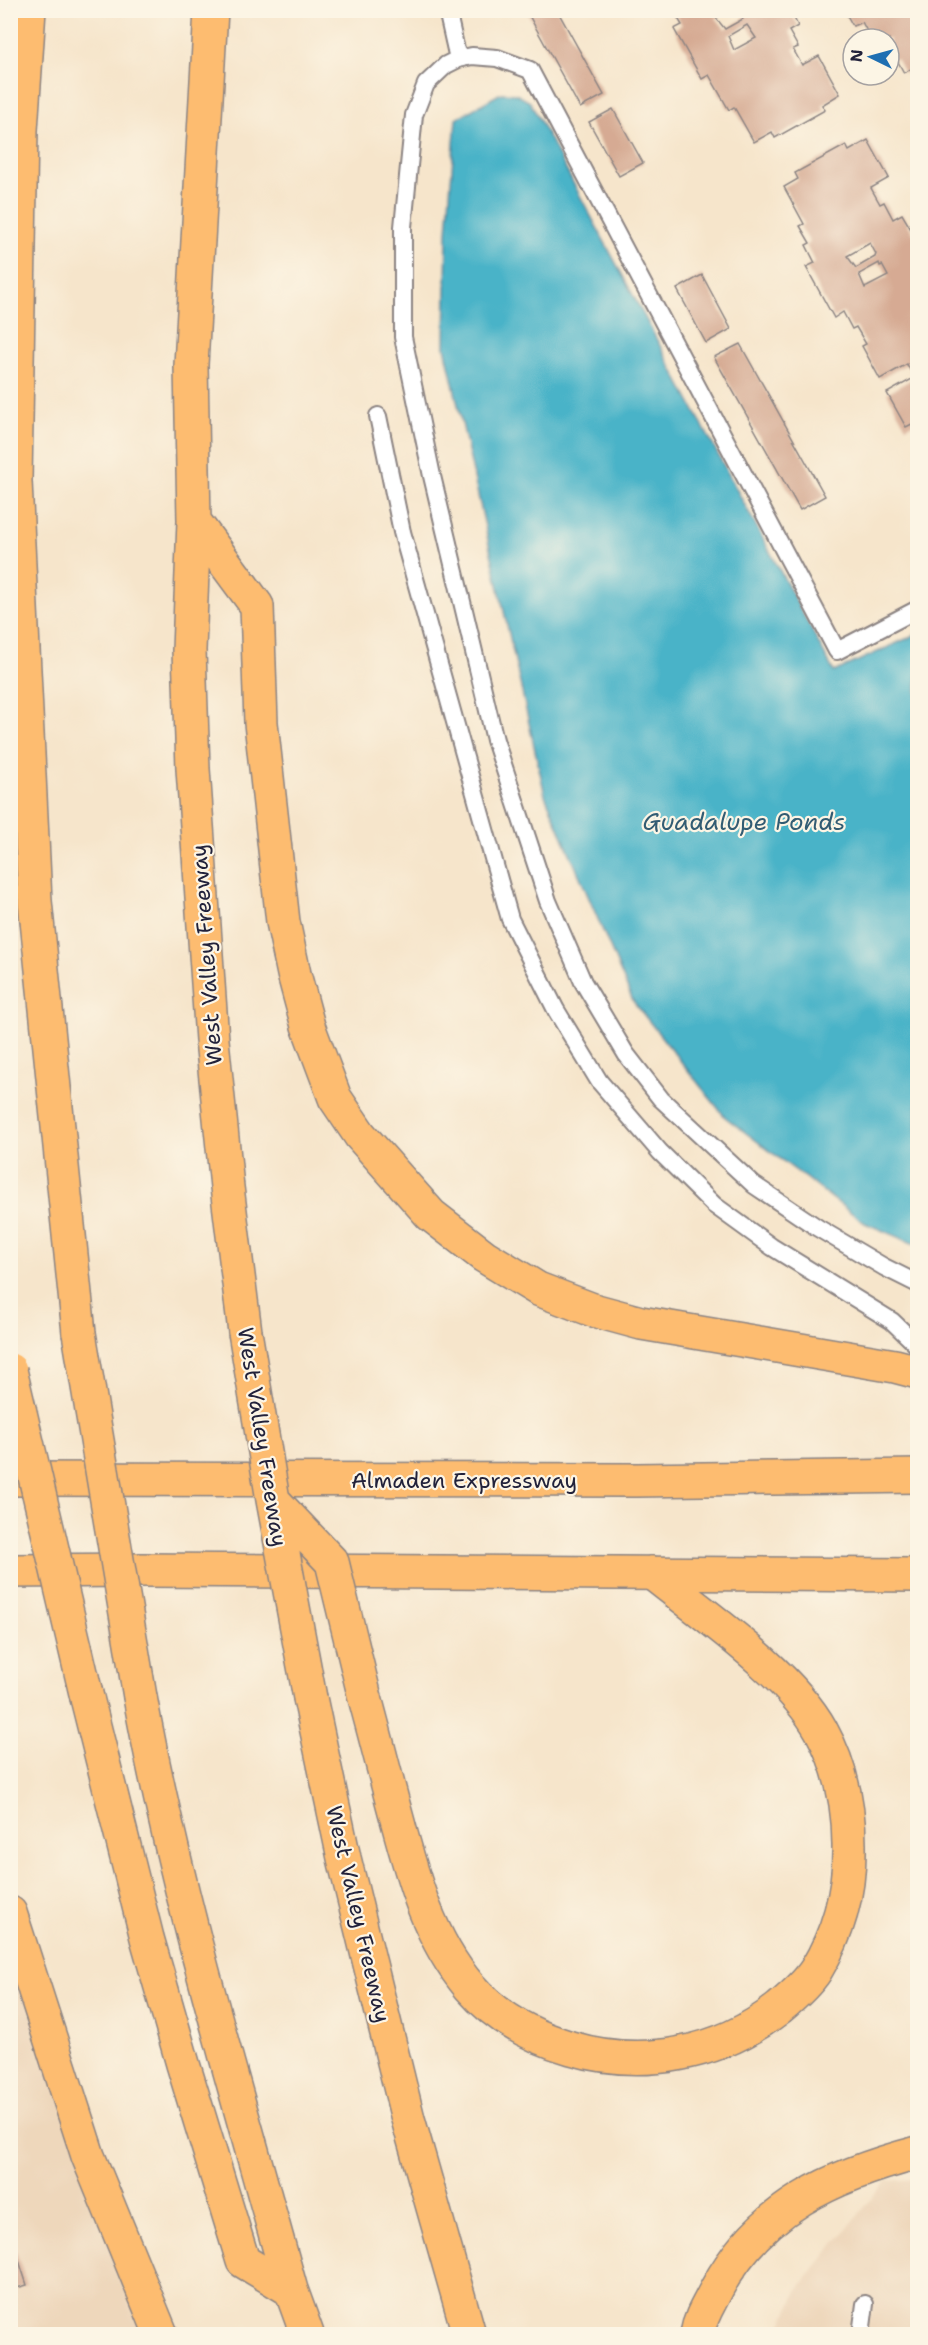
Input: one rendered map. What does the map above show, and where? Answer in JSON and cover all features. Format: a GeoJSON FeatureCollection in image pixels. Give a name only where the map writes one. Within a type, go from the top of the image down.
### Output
{"type":"FeatureCollection","features":[{"type":"Feature","properties":{"kind":"main road"},"geometry":{"type":"LineString","coordinates":[[29,10],[19,197],[15,481],[35,901],[78,1333],[140,1697],[177,1873],[291,2290],[307,2334]]}},
{"type":"Feature","properties":{"kind":"main road","name":"West Valley Freeway"},"geometry":{"type":"LineString","coordinates":[[211,10],[191,365],[194,520],[189,650],[193,769],[212,1040],[227,1187],[245,1332],[273,1500],[310,1698],[344,1858],[405,2108],[468,2334]]}},
{"type":"Feature","properties":{"kind":"main road"},"geometry":{"type":"LineString","coordinates":[[194,520],[257,606],[261,723],[283,922],[294,974],[308,1026],[335,1098],[384,1165],[431,1215],[484,1256],[538,1289],[582,1306],[641,1323],[895,1366],[918,1372]]}},
{"type":"Feature","properties":{"kind":"main road"},"geometry":{"type":"LineString","coordinates":[[10,1370],[87,1698],[147,1938],[243,2261],[291,2290]]}},
{"type":"Feature","properties":{"kind":"main road","name":"Almaden Expressway"},"geometry":{"type":"LineString","coordinates":[[10,1479],[637,1480],[918,1476]]}},
{"type":"Feature","properties":{"kind":"main road"},"geometry":{"type":"LineString","coordinates":[[273,1500],[332,1562],[365,1698],[414,1880],[429,1923],[453,1965],[472,1989],[500,2015],[527,2031],[559,2045],[587,2053],[621,2058],[658,2058],[692,2051],[730,2038],[763,2020],[792,1996],[815,1972],[838,1927],[849,1869],[849,1817],[840,1770],[821,1729],[791,1689],[652,1573]]}},
{"type":"Feature","properties":{"kind":"main road"},"geometry":{"type":"LineString","coordinates":[[10,1571],[918,1575]]}},
{"type":"Feature","properties":{"kind":"main road"},"geometry":{"type":"LineString","coordinates":[[10,1913],[88,2156],[161,2334]]}},
{"type":"Feature","properties":{"kind":"main road"},"geometry":{"type":"LineString","coordinates":[[697,2334],[700,2321],[731,2262],[777,2214],[834,2180],[918,2153]]}},
{"type":"Feature","properties":{"kind":"lane"},"geometry":{"type":"LineString","coordinates":[[447,10],[458,59]]}},
{"type":"Feature","properties":{"kind":"lane"},"geometry":{"type":"LineString","coordinates":[[918,609],[837,651],[530,70],[497,58],[472,56],[446,65],[426,84],[414,115],[403,227],[403,337],[432,476],[495,740],[548,901],[583,982],[626,1054],[662,1099],[754,1185],[818,1228],[884,1268],[918,1284]]}},
{"type":"Feature","properties":{"kind":"lane"},"geometry":{"type":"LineString","coordinates":[[378,416],[402,532],[510,919],[556,1011],[599,1081],[660,1152],[714,1205],[772,1247],[891,1321],[918,1346]]}},
{"type":"Feature","properties":{"kind":"lane"},"geometry":{"type":"LineString","coordinates":[[861,2334],[865,2304]]}},
{"type":"Feature","properties":{"kind":"shaded area"},"geometry":{"type":"Polygon","coordinates":[[[10,1913],[161,2334],[11,2334],[10,1913]]]}},
{"type":"Feature","properties":{"kind":"shaded area"},"geometry":{"type":"Polygon","coordinates":[[[917,2179],[917,2334],[777,2334],[799,2288],[886,2181],[917,2179]]]}},
{"type":"Feature","properties":{"kind":"water","name":"Guadalupe Ponds"},"geometry":{"type":"Polygon","coordinates":[[[501,93],[516,94],[530,102],[834,672],[917,634],[917,1245],[865,1223],[725,1117],[633,1001],[545,795],[445,347],[447,232],[456,119],[501,93]]]}},
{"type":"Feature","properties":{"kind":"building"},"geometry":{"type":"Polygon","coordinates":[[[526,10],[557,10],[604,95],[580,108],[526,10]]]}},
{"type":"Feature","properties":{"kind":"building"},"geometry":{"type":"Polygon","coordinates":[[[673,10],[729,10],[716,18],[725,29],[743,19],[744,15],[741,10],[790,10],[798,26],[789,31],[798,47],[793,49],[802,65],[819,56],[840,94],[822,105],[825,110],[775,138],[772,132],[754,142],[734,107],[729,110],[709,75],[702,79],[674,29],[682,25],[673,10]],[[747,25],[728,36],[734,50],[756,38],[747,25]]]}},
{"type":"Feature","properties":{"kind":"building"},"geometry":{"type":"Polygon","coordinates":[[[844,10],[918,10],[918,65],[904,73],[901,67],[901,27],[865,27],[862,22],[853,26],[844,10]]]}},
{"type":"Feature","properties":{"kind":"building"},"geometry":{"type":"Polygon","coordinates":[[[613,109],[643,163],[619,176],[589,122],[613,109]]]}},
{"type":"Feature","properties":{"kind":"building"},"geometry":{"type":"Polygon","coordinates":[[[868,140],[889,178],[871,188],[880,204],[884,202],[893,219],[902,214],[918,241],[918,421],[906,427],[887,393],[914,378],[907,364],[880,379],[862,346],[866,344],[856,327],[852,329],[843,312],[834,318],[806,267],[815,263],[806,245],[810,243],[800,226],[804,224],[784,187],[798,179],[795,173],[846,145],[849,151],[868,140]],[[870,243],[847,256],[856,268],[875,257],[876,254],[870,243]],[[879,263],[859,274],[865,288],[888,276],[879,263]]]}},
{"type":"Feature","properties":{"kind":"building"},"geometry":{"type":"Polygon","coordinates":[[[702,275],[731,329],[706,343],[677,289],[702,275]]]}},
{"type":"Feature","properties":{"kind":"building"},"geometry":{"type":"Polygon","coordinates":[[[740,344],[825,496],[800,510],[714,357],[740,344]]]}},
{"type":"Feature","properties":{"kind":"building"},"geometry":{"type":"Polygon","coordinates":[[[10,2233],[27,2285],[10,2290],[10,2233]]]}}]}
